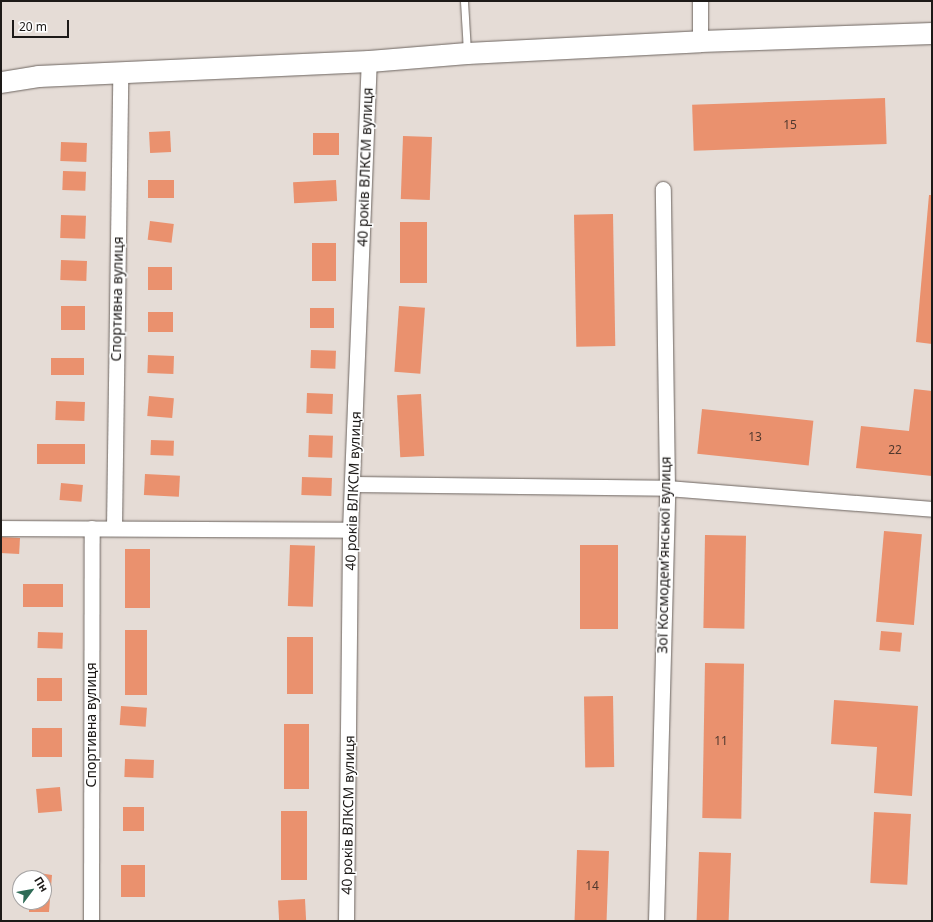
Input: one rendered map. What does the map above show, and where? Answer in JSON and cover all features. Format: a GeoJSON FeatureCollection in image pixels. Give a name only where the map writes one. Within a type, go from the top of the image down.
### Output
{"type":"FeatureCollection","features":[{"type":"Feature","properties":{"kind":"main road"},"geometry":{"type":"LineString","coordinates":[[1,82],[38,76],[369,61],[467,53],[700,41],[932,33]]}},
{"type":"Feature","properties":{"kind":"street"},"geometry":{"type":"LineString","coordinates":[[700,1],[700,41]]}},
{"type":"Feature","properties":{"kind":"street","name":"40 років ВЛКСМ вулиця"},"geometry":{"type":"LineString","coordinates":[[346,921],[350,530],[369,61]]}},
{"type":"Feature","properties":{"kind":"street","name":"Спортивна вулиця"},"geometry":{"type":"LineString","coordinates":[[114,527],[120,72]]}},
{"type":"Feature","properties":{"kind":"street","name":"Зої Космодем’янської вулиця"},"geometry":{"type":"LineString","coordinates":[[656,921],[667,488],[663,189]]}},
{"type":"Feature","properties":{"kind":"street"},"geometry":{"type":"LineString","coordinates":[[353,484],[667,488],[932,508]]}},
{"type":"Feature","properties":{"kind":"street"},"geometry":{"type":"LineString","coordinates":[[1,528],[114,527],[350,530]]}},
{"type":"Feature","properties":{"kind":"street","name":"Спортивна вулиця"},"geometry":{"type":"LineString","coordinates":[[91,921],[92,528]]}},
{"type":"Feature","properties":{"kind":"lane"},"geometry":{"type":"LineString","coordinates":[[464,1],[467,53]]}},
{"type":"Feature","properties":{"kind":"building"},"geometry":{"type":"Polygon","coordinates":[[[885,98],[887,144],[694,151],[692,105],[885,98]]]}},
{"type":"Feature","properties":{"kind":"building"},"geometry":{"type":"Polygon","coordinates":[[[170,131],[171,152],[150,153],[149,132],[170,131]]]}},
{"type":"Feature","properties":{"kind":"building"},"geometry":{"type":"Polygon","coordinates":[[[313,133],[339,133],[339,155],[313,155],[313,133]]]}},
{"type":"Feature","properties":{"kind":"building"},"geometry":{"type":"Polygon","coordinates":[[[403,136],[432,137],[430,200],[401,199],[403,136]]]}},
{"type":"Feature","properties":{"kind":"building"},"geometry":{"type":"Polygon","coordinates":[[[61,142],[87,143],[86,162],[60,161],[61,142]]]}},
{"type":"Feature","properties":{"kind":"building"},"geometry":{"type":"Polygon","coordinates":[[[63,171],[86,172],[85,191],[62,190],[63,171]]]}},
{"type":"Feature","properties":{"kind":"building"},"geometry":{"type":"Polygon","coordinates":[[[148,180],[174,180],[174,198],[148,198],[148,180]]]}},
{"type":"Feature","properties":{"kind":"building"},"geometry":{"type":"Polygon","coordinates":[[[336,180],[337,201],[294,203],[293,182],[336,180]]]}},
{"type":"Feature","properties":{"kind":"building"},"geometry":{"type":"Polygon","coordinates":[[[929,195],[932,195],[932,344],[916,342],[929,195]]]}},
{"type":"Feature","properties":{"kind":"building"},"geometry":{"type":"Polygon","coordinates":[[[613,214],[615,346],[576,347],[574,215],[613,214]]]}},
{"type":"Feature","properties":{"kind":"building"},"geometry":{"type":"Polygon","coordinates":[[[61,215],[86,216],[85,239],[60,238],[61,215]]]}},
{"type":"Feature","properties":{"kind":"building"},"geometry":{"type":"Polygon","coordinates":[[[150,221],[174,224],[172,243],[148,240],[150,221]]]}},
{"type":"Feature","properties":{"kind":"building"},"geometry":{"type":"Polygon","coordinates":[[[400,222],[427,222],[427,283],[400,283],[400,222]]]}},
{"type":"Feature","properties":{"kind":"building"},"geometry":{"type":"Polygon","coordinates":[[[312,243],[336,243],[336,281],[312,281],[312,243]]]}},
{"type":"Feature","properties":{"kind":"building"},"geometry":{"type":"Polygon","coordinates":[[[61,260],[87,261],[86,281],[60,280],[61,260]]]}},
{"type":"Feature","properties":{"kind":"building"},"geometry":{"type":"Polygon","coordinates":[[[148,267],[172,267],[172,290],[148,290],[148,267]]]}},
{"type":"Feature","properties":{"kind":"building"},"geometry":{"type":"Polygon","coordinates":[[[61,306],[85,306],[85,330],[61,330],[61,306]]]}},
{"type":"Feature","properties":{"kind":"building"},"geometry":{"type":"Polygon","coordinates":[[[399,306],[425,308],[420,374],[394,372],[399,306]]]}},
{"type":"Feature","properties":{"kind":"building"},"geometry":{"type":"Polygon","coordinates":[[[310,308],[334,308],[334,328],[310,328],[310,308]]]}},
{"type":"Feature","properties":{"kind":"building"},"geometry":{"type":"Polygon","coordinates":[[[148,312],[173,312],[173,332],[148,332],[148,312]]]}},
{"type":"Feature","properties":{"kind":"building"},"geometry":{"type":"Polygon","coordinates":[[[311,350],[336,351],[335,369],[310,368],[311,350]]]}},
{"type":"Feature","properties":{"kind":"building"},"geometry":{"type":"Polygon","coordinates":[[[148,355],[174,356],[173,374],[147,373],[148,355]]]}},
{"type":"Feature","properties":{"kind":"building"},"geometry":{"type":"Polygon","coordinates":[[[51,358],[84,358],[84,375],[51,375],[51,358]]]}},
{"type":"Feature","properties":{"kind":"building"},"geometry":{"type":"Polygon","coordinates":[[[914,389],[932,391],[932,476],[856,468],[861,426],[909,431],[914,389]]]}},
{"type":"Feature","properties":{"kind":"building"},"geometry":{"type":"Polygon","coordinates":[[[307,393],[333,394],[332,414],[306,413],[307,393]]]}},
{"type":"Feature","properties":{"kind":"building"},"geometry":{"type":"Polygon","coordinates":[[[421,394],[424,456],[400,457],[397,395],[421,394]]]}},
{"type":"Feature","properties":{"kind":"building"},"geometry":{"type":"Polygon","coordinates":[[[149,396],[174,398],[172,418],[147,416],[149,396]]]}},
{"type":"Feature","properties":{"kind":"building"},"geometry":{"type":"Polygon","coordinates":[[[56,401],[85,402],[84,421],[55,420],[56,401]]]}},
{"type":"Feature","properties":{"kind":"building"},"geometry":{"type":"Polygon","coordinates":[[[702,409],[813,421],[809,465],[697,454],[702,409]]]}},
{"type":"Feature","properties":{"kind":"building"},"geometry":{"type":"Polygon","coordinates":[[[309,435],[333,436],[332,458],[308,457],[309,435]]]}},
{"type":"Feature","properties":{"kind":"building"},"geometry":{"type":"Polygon","coordinates":[[[151,440],[174,441],[173,456],[150,455],[151,440]]]}},
{"type":"Feature","properties":{"kind":"building"},"geometry":{"type":"Polygon","coordinates":[[[37,444],[85,444],[85,464],[37,464],[37,444]]]}},
{"type":"Feature","properties":{"kind":"building"},"geometry":{"type":"Polygon","coordinates":[[[145,474],[180,476],[179,497],[144,495],[145,474]]]}},
{"type":"Feature","properties":{"kind":"building"},"geometry":{"type":"Polygon","coordinates":[[[302,477],[332,478],[331,496],[301,495],[302,477]]]}},
{"type":"Feature","properties":{"kind":"building"},"geometry":{"type":"Polygon","coordinates":[[[61,483],[83,485],[81,502],[60,500],[61,483]]]}},
{"type":"Feature","properties":{"kind":"building"},"geometry":{"type":"Polygon","coordinates":[[[884,531],[922,534],[914,625],[876,622],[884,531]]]}},
{"type":"Feature","properties":{"kind":"building"},"geometry":{"type":"Polygon","coordinates":[[[705,535],[746,536],[744,629],[703,628],[705,535]]]}},
{"type":"Feature","properties":{"kind":"building"},"geometry":{"type":"Polygon","coordinates":[[[1,537],[20,538],[19,554],[1,553],[1,537]]]}},
{"type":"Feature","properties":{"kind":"building"},"geometry":{"type":"Polygon","coordinates":[[[290,545],[315,546],[313,607],[288,606],[290,545]]]}},
{"type":"Feature","properties":{"kind":"building"},"geometry":{"type":"Polygon","coordinates":[[[580,545],[618,545],[618,629],[580,629],[580,545]]]}},
{"type":"Feature","properties":{"kind":"building"},"geometry":{"type":"Polygon","coordinates":[[[125,549],[150,549],[150,608],[125,608],[125,549]]]}},
{"type":"Feature","properties":{"kind":"building"},"geometry":{"type":"Polygon","coordinates":[[[23,584],[63,584],[63,607],[23,607],[23,584]]]}},
{"type":"Feature","properties":{"kind":"building"},"geometry":{"type":"Polygon","coordinates":[[[125,630],[147,630],[147,695],[125,695],[125,630]]]}},
{"type":"Feature","properties":{"kind":"building"},"geometry":{"type":"Polygon","coordinates":[[[881,631],[902,633],[900,652],[879,650],[881,631]]]}},
{"type":"Feature","properties":{"kind":"building"},"geometry":{"type":"Polygon","coordinates":[[[38,632],[63,633],[62,649],[37,648],[38,632]]]}},
{"type":"Feature","properties":{"kind":"building"},"geometry":{"type":"Polygon","coordinates":[[[287,637],[313,637],[313,694],[287,694],[287,637]]]}},
{"type":"Feature","properties":{"kind":"building"},"geometry":{"type":"Polygon","coordinates":[[[705,663],[744,664],[741,819],[702,818],[705,663]]]}},
{"type":"Feature","properties":{"kind":"building"},"geometry":{"type":"Polygon","coordinates":[[[37,678],[62,678],[62,701],[37,701],[37,678]]]}},
{"type":"Feature","properties":{"kind":"building"},"geometry":{"type":"Polygon","coordinates":[[[613,696],[614,767],[585,767],[584,697],[613,696]]]}},
{"type":"Feature","properties":{"kind":"building"},"geometry":{"type":"Polygon","coordinates":[[[834,700],[918,706],[912,796],[874,793],[877,747],[831,744],[834,700]]]}},
{"type":"Feature","properties":{"kind":"building"},"geometry":{"type":"Polygon","coordinates":[[[121,706],[147,708],[146,727],[120,725],[121,706]]]}},
{"type":"Feature","properties":{"kind":"building"},"geometry":{"type":"Polygon","coordinates":[[[284,724],[309,724],[309,789],[284,789],[284,724]]]}},
{"type":"Feature","properties":{"kind":"building"},"geometry":{"type":"Polygon","coordinates":[[[32,728],[62,728],[62,757],[32,757],[32,728]]]}},
{"type":"Feature","properties":{"kind":"building"},"geometry":{"type":"Polygon","coordinates":[[[125,759],[154,760],[153,778],[124,777],[125,759]]]}},
{"type":"Feature","properties":{"kind":"building"},"geometry":{"type":"Polygon","coordinates":[[[60,787],[62,811],[38,813],[36,789],[60,787]]]}},
{"type":"Feature","properties":{"kind":"building"},"geometry":{"type":"Polygon","coordinates":[[[123,807],[144,807],[144,831],[123,831],[123,807]]]}},
{"type":"Feature","properties":{"kind":"building"},"geometry":{"type":"Polygon","coordinates":[[[281,811],[307,811],[307,880],[281,880],[281,811]]]}},
{"type":"Feature","properties":{"kind":"building"},"geometry":{"type":"Polygon","coordinates":[[[874,812],[911,814],[907,885],[870,883],[874,812]]]}},
{"type":"Feature","properties":{"kind":"building"},"geometry":{"type":"Polygon","coordinates":[[[577,850],[609,851],[607,921],[575,921],[577,850]]]}},
{"type":"Feature","properties":{"kind":"building"},"geometry":{"type":"Polygon","coordinates":[[[699,852],[731,853],[729,921],[697,921],[699,852]]]}},
{"type":"Feature","properties":{"kind":"building"},"geometry":{"type":"Polygon","coordinates":[[[121,865],[145,865],[145,897],[121,897],[121,865]]]}},
{"type":"Feature","properties":{"kind":"building"},"geometry":{"type":"Polygon","coordinates":[[[305,899],[306,921],[279,921],[278,900],[305,899]]]}},
{"type":"Feature","properties":{"kind":"building"},"geometry":{"type":"Polygon","coordinates":[[[29,910],[49,910],[49,912],[29,912],[29,910]]]}}]}
